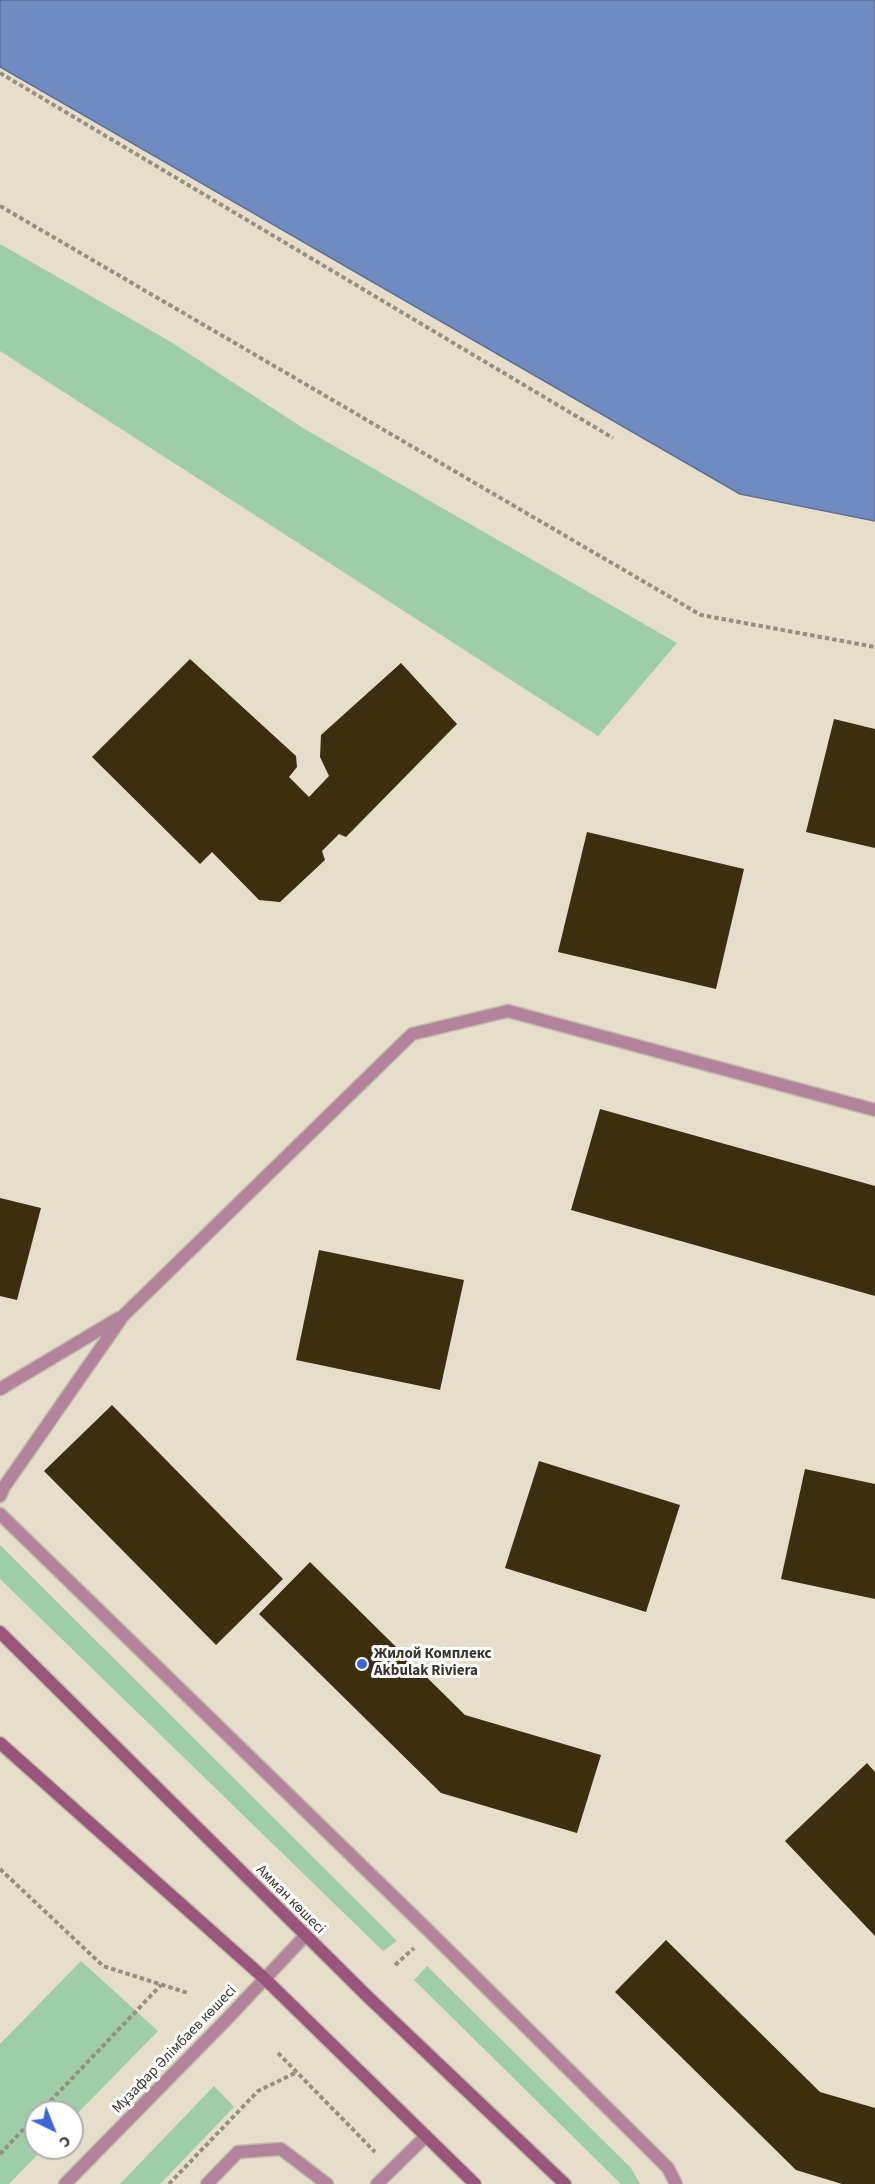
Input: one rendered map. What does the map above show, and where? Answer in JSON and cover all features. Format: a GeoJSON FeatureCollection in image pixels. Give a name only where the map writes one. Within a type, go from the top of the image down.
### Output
{"type":"FeatureCollection","features":[{"type":"Feature","properties":{"kind":"main road","name":"Амман көшесі"},"geometry":{"type":"LineString","coordinates":[[0,1632],[305,1936],[565,2184]]}},
{"type":"Feature","properties":{"kind":"main road"},"geometry":{"type":"LineString","coordinates":[[0,1743],[264,1978],[475,2184]]}},
{"type":"Feature","properties":{"kind":"street"},"geometry":{"type":"LineString","coordinates":[[0,1496],[4,1486],[123,1316],[412,1034],[508,1011],[875,1110]]}},
{"type":"Feature","properties":{"kind":"street"},"geometry":{"type":"LineString","coordinates":[[0,1389],[123,1316]]}},
{"type":"Feature","properties":{"kind":"street"},"geometry":{"type":"LineString","coordinates":[[0,1514],[422,1924],[668,2168],[676,2184]]}},
{"type":"Feature","properties":{"kind":"street","name":"Мұзафар Әлімбаев көшесі"},"geometry":{"type":"LineString","coordinates":[[65,2184],[305,1936]]}},
{"type":"Feature","properties":{"kind":"street"},"geometry":{"type":"LineString","coordinates":[[377,2184],[426,2136]]}},
{"type":"Feature","properties":{"kind":"street"},"geometry":{"type":"LineString","coordinates":[[207,2184],[238,2152],[281,2149],[327,2184]]}},
{"type":"Feature","properties":{"kind":"path"},"geometry":{"type":"LineString","coordinates":[[0,73],[613,438]]}},
{"type":"Feature","properties":{"kind":"path"},"geometry":{"type":"LineString","coordinates":[[0,206],[701,615],[875,647]]}},
{"type":"Feature","properties":{"kind":"path"},"geometry":{"type":"LineString","coordinates":[[0,1869],[103,1966],[188,1993]]}},
{"type":"Feature","properties":{"kind":"path"},"geometry":{"type":"LineString","coordinates":[[51,2100],[161,1985]]}},
{"type":"Feature","properties":{"kind":"path"},"geometry":{"type":"LineString","coordinates":[[278,2054],[392,2169]]}},
{"type":"Feature","properties":{"kind":"path"},"geometry":{"type":"LineString","coordinates":[[169,2184],[258,2091],[297,2072]]}},
{"type":"Feature","properties":{"kind":"path"},"geometry":{"type":"LineString","coordinates":[[0,2154],[24,2129]]}},
{"type":"Feature","properties":{"kind":"green space"},"geometry":{"type":"Polygon","coordinates":[[[0,244],[171,342],[303,428],[677,643],[598,736],[0,351],[0,244]]]}},
{"type":"Feature","properties":{"kind":"green space"},"geometry":{"type":"Polygon","coordinates":[[[0,1545],[397,1941],[383,1951],[0,1579],[0,1545]]]}},
{"type":"Feature","properties":{"kind":"green space"},"geometry":{"type":"Polygon","coordinates":[[[81,1961],[158,2031],[84,2107],[84,2100],[24,2100],[24,2160],[32,2160],[9,2184],[0,2184],[0,2044],[81,1961]]]}},
{"type":"Feature","properties":{"kind":"green space"},"geometry":{"type":"Polygon","coordinates":[[[427,1966],[631,2168],[640,2184],[621,2184],[414,1980],[427,1966]]]}},
{"type":"Feature","properties":{"kind":"green space"},"geometry":{"type":"Polygon","coordinates":[[[214,2086],[234,2107],[160,2184],[120,2184],[214,2086]]]}},
{"type":"Feature","properties":{"kind":"water"},"geometry":{"type":"Polygon","coordinates":[[[0,0],[875,0],[875,521],[740,494],[0,67],[0,0]]]}},
{"type":"Feature","properties":{"kind":"building"},"geometry":{"type":"Polygon","coordinates":[[[190,659],[296,756],[297,767],[289,777],[309,797],[329,776],[320,757],[321,735],[401,663],[457,724],[346,837],[339,834],[322,851],[325,860],[280,902],[259,900],[212,852],[200,864],[92,757],[190,659]]]}},
{"type":"Feature","properties":{"kind":"building"},"geometry":{"type":"Polygon","coordinates":[[[834,719],[875,729],[875,848],[806,832],[834,719]]]}},
{"type":"Feature","properties":{"kind":"building"},"geometry":{"type":"Polygon","coordinates":[[[587,832],[744,869],[716,989],[558,952],[587,832]]]}},
{"type":"Feature","properties":{"kind":"building"},"geometry":{"type":"Polygon","coordinates":[[[600,1109],[875,1186],[875,1296],[571,1210],[600,1109]]]}},
{"type":"Feature","properties":{"kind":"building"},"geometry":{"type":"Polygon","coordinates":[[[0,1198],[41,1208],[17,1300],[0,1296],[0,1198]]]}},
{"type":"Feature","properties":{"kind":"building"},"geometry":{"type":"Polygon","coordinates":[[[319,1250],[464,1280],[440,1390],[296,1360],[319,1250]]]}},
{"type":"Feature","properties":{"kind":"building"},"geometry":{"type":"Polygon","coordinates":[[[112,1405],[283,1579],[216,1645],[44,1471],[112,1405]]]}},
{"type":"Feature","properties":{"kind":"building"},"geometry":{"type":"Polygon","coordinates":[[[539,1461],[680,1505],[646,1612],[505,1568],[539,1461]]]}},
{"type":"Feature","properties":{"kind":"building"},"geometry":{"type":"Polygon","coordinates":[[[805,1469],[875,1484],[875,1599],[781,1579],[805,1469]]]}},
{"type":"Feature","properties":{"kind":"building","name":"Жилой Комплекс Akbulak Riviera"},"geometry":{"type":"Polygon","coordinates":[[[310,1562],[465,1715],[601,1755],[577,1833],[441,1793],[259,1614],[310,1562]]]}},
{"type":"Feature","properties":{"kind":"building"},"geometry":{"type":"Polygon","coordinates":[[[867,1763],[875,1772],[875,1936],[785,1841],[867,1763]]]}},
{"type":"Feature","properties":{"kind":"building"},"geometry":{"type":"Polygon","coordinates":[[[666,1940],[820,2092],[875,2108],[875,2184],[842,2184],[796,2170],[615,1992],[666,1940]]]}},
{"type":"Feature","properties":{"kind":"place","name":"Жилой Комплекс Akbulak Riviera"},"geometry":{"type":"Point","coordinates":[362,1664]}}]}
